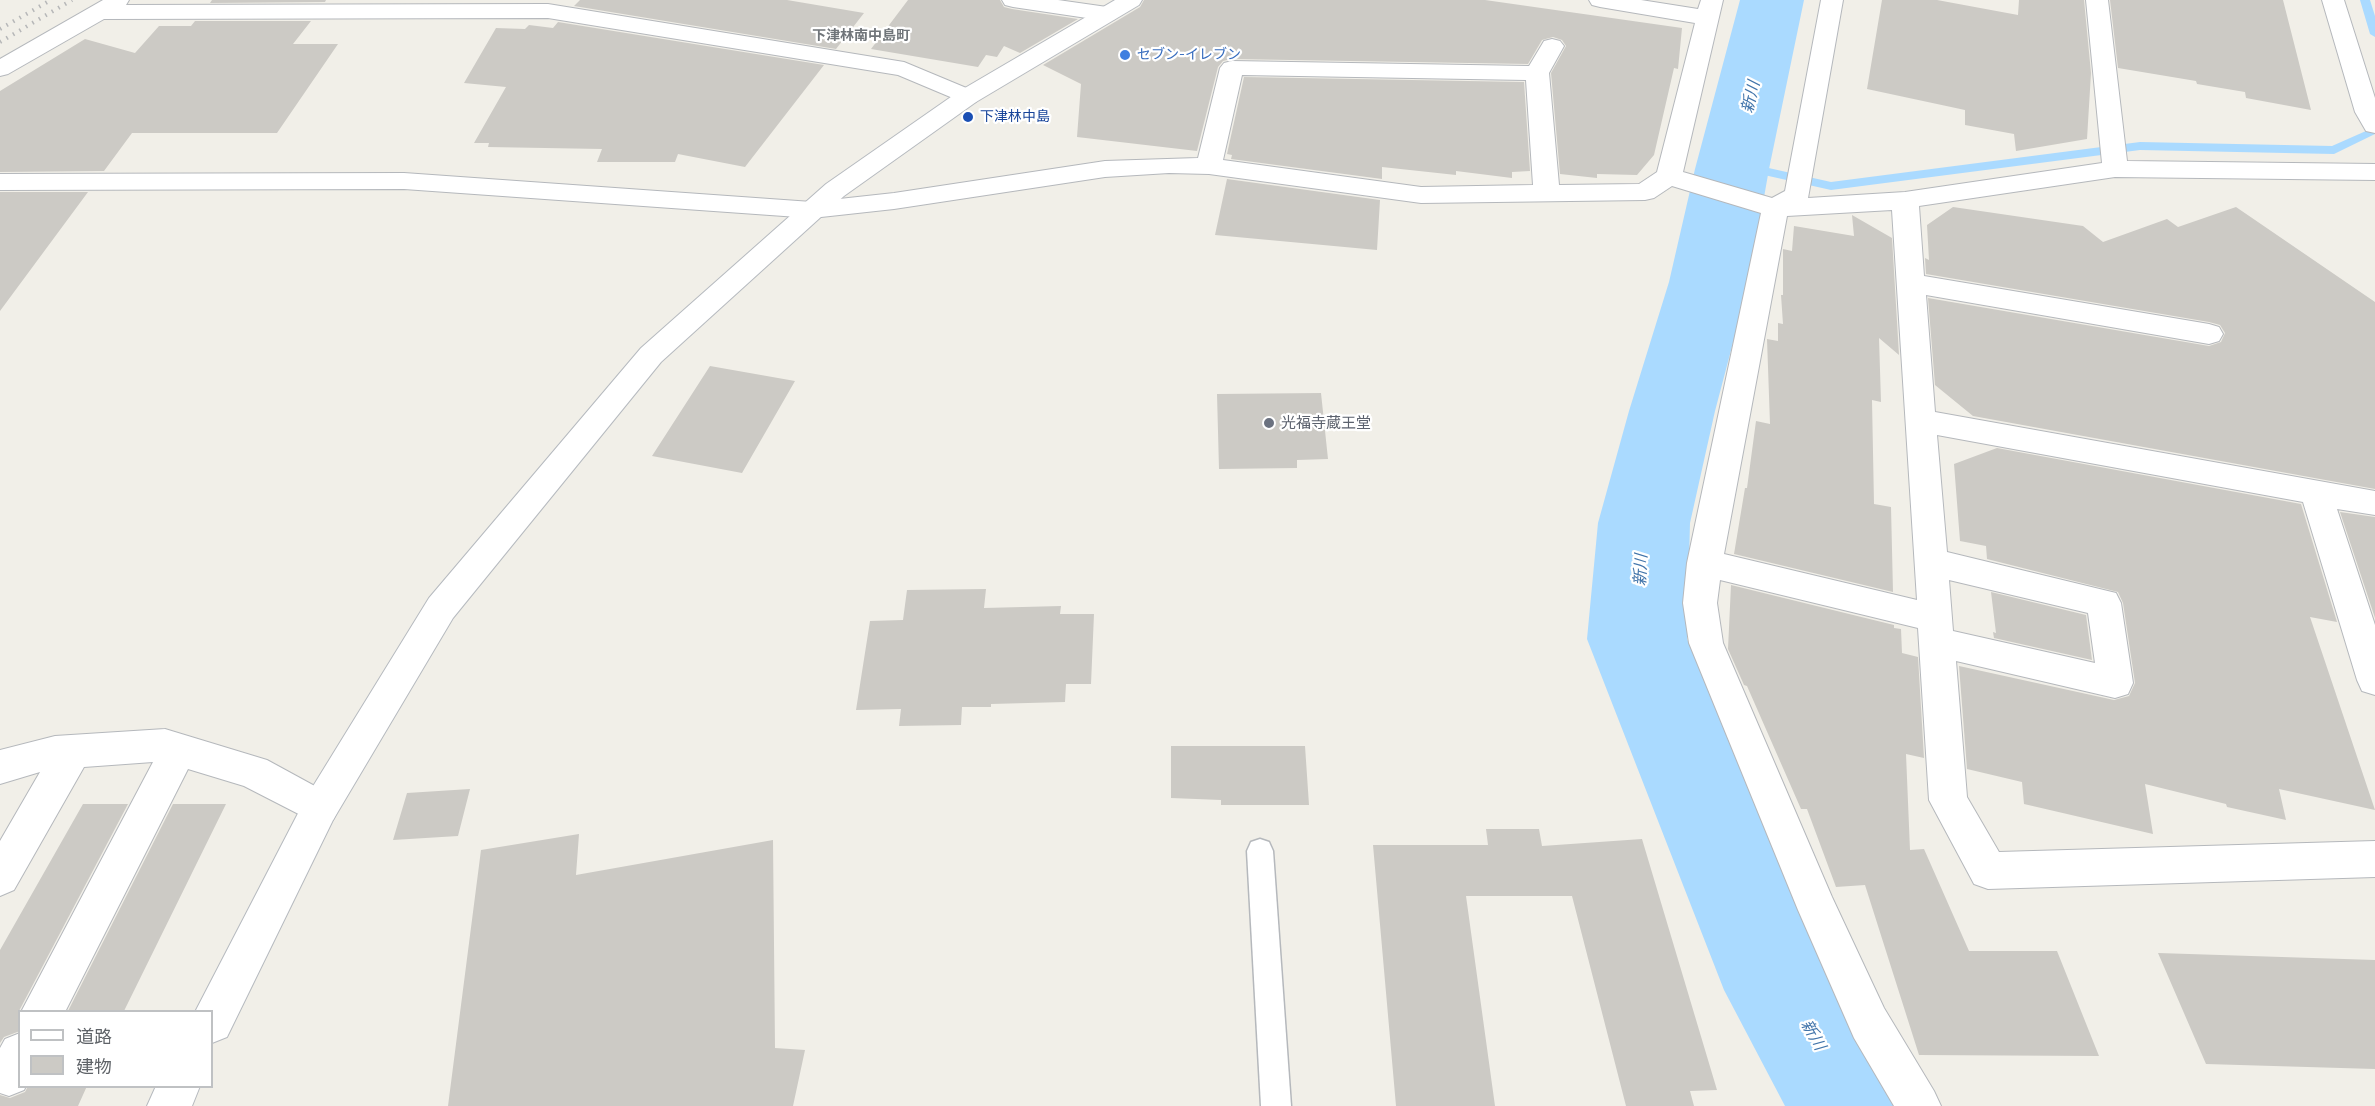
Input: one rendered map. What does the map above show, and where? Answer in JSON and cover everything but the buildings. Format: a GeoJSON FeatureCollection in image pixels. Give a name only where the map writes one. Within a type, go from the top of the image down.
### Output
{"type":"FeatureCollection","features":[{"type":"Feature","properties":{"kind":"street"},"geometry":{"type":"LineString","coordinates":[[0,69],[121,0]]}},
{"type":"Feature","properties":{"kind":"street"},"geometry":{"type":"LineString","coordinates":[[1013,0],[1119,7]]}},
{"type":"Feature","properties":{"kind":"street"},"geometry":{"type":"LineString","coordinates":[[1600,0],[1711,9],[1681,180]]}},
{"type":"Feature","properties":{"kind":"street"},"geometry":{"type":"LineString","coordinates":[[1833,0],[1802,167],[1776,202],[1704,563],[1700,603],[1706,643],[1818,910],[1869,1023],[1919,1106]]}},
{"type":"Feature","properties":{"kind":"street"},"geometry":{"type":"LineString","coordinates":[[2097,0],[2114,156]]}},
{"type":"Feature","properties":{"kind":"street"},"geometry":{"type":"LineString","coordinates":[[2333,0],[2373,122]]}},
{"type":"Feature","properties":{"kind":"street"},"geometry":{"type":"LineString","coordinates":[[100,12],[553,5],[904,69],[967,97]]}},
{"type":"Feature","properties":{"kind":"street"},"geometry":{"type":"LineString","coordinates":[[213,1020],[320,808],[441,608],[651,355],[835,190],[967,97],[1119,7]]}},
{"type":"Feature","properties":{"kind":"street"},"geometry":{"type":"LineString","coordinates":[[1547,195],[1537,73],[1552,46]]}},
{"type":"Feature","properties":{"kind":"street"},"geometry":{"type":"LineString","coordinates":[[1209,166],[1232,68],[1537,73]]}},
{"type":"Feature","properties":{"kind":"street"},"geometry":{"type":"LineString","coordinates":[[0,182],[404,180],[812,210],[894,201],[1105,169],[1209,166],[1421,195],[1645,192],[1681,180],[1776,202],[1856,205],[1905,200],[2114,156],[2375,172]]}},
{"type":"Feature","properties":{"kind":"street"},"geometry":{"type":"LineString","coordinates":[[1905,200],[1948,800],[1988,871],[2375,859]]}},
{"type":"Feature","properties":{"kind":"street"},"geometry":{"type":"LineString","coordinates":[[1911,283],[2209,334]]}},
{"type":"Feature","properties":{"kind":"street"},"geometry":{"type":"LineString","coordinates":[[1921,420],[2375,503]]}},
{"type":"Feature","properties":{"kind":"street"},"geometry":{"type":"LineString","coordinates":[[2316,492],[2375,680]]}},
{"type":"Feature","properties":{"kind":"street"},"geometry":{"type":"LineString","coordinates":[[1704,563],[2115,683],[2104,603],[1931,562]]}},
{"type":"Feature","properties":{"kind":"street"},"geometry":{"type":"LineString","coordinates":[[0,767],[55,752],[165,745],[254,772],[320,808]]}},
{"type":"Feature","properties":{"kind":"street"},"geometry":{"type":"LineString","coordinates":[[43,1010],[179,750]]}},
{"type":"Feature","properties":{"kind":"street"},"geometry":{"type":"LineString","coordinates":[[0,877],[73,751]]}},
{"type":"Feature","properties":{"kind":"street"},"geometry":{"type":"LineString","coordinates":[[169,1106],[178,1088]]}},
{"type":"Feature","properties":{"kind":"lane"},"geometry":{"type":"LineString","coordinates":[[1260,851],[1276,1106]]}},
{"type":"Feature","properties":{"kind":"waterway","name":"新川"},"geometry":{"type":"LineString","coordinates":[[1772,0],[1732,169],[1709,282],[1672,411],[1644,523],[1637,639],[1765,950],[1853,1106]]}},
{"type":"Feature","properties":{"kind":"waterway"},"geometry":{"type":"LineString","coordinates":[[2365,0],[2375,34]]}},
{"type":"Feature","properties":{"kind":"waterway"},"geometry":{"type":"LineString","coordinates":[[1733,164],[1831,186],[2140,146],[2334,150],[2375,130]]}},
{"type":"Feature","properties":{"kind":"railway"},"geometry":{"type":"LineString","coordinates":[[0,29],[51,0]]}},
{"type":"Feature","properties":{"kind":"railway"},"geometry":{"type":"LineString","coordinates":[[0,42],[72,0]]}},
{"type":"Feature","properties":{"kind":"place","name":"セブン-イレブン"},"geometry":{"type":"Point","coordinates":[1125,55]}},
{"type":"Feature","properties":{"kind":"place","name":"下津林中島"},"geometry":{"type":"Point","coordinates":[968,117]}},
{"type":"Feature","properties":{"kind":"place","name":"光福寺蔵王堂"},"geometry":{"type":"Point","coordinates":[1269,423]}},
{"type":"Feature","properties":{"kind":"district","name":"下津林南中島町"},"geometry":{"type":"Point","coordinates":[861,36]}}]}
